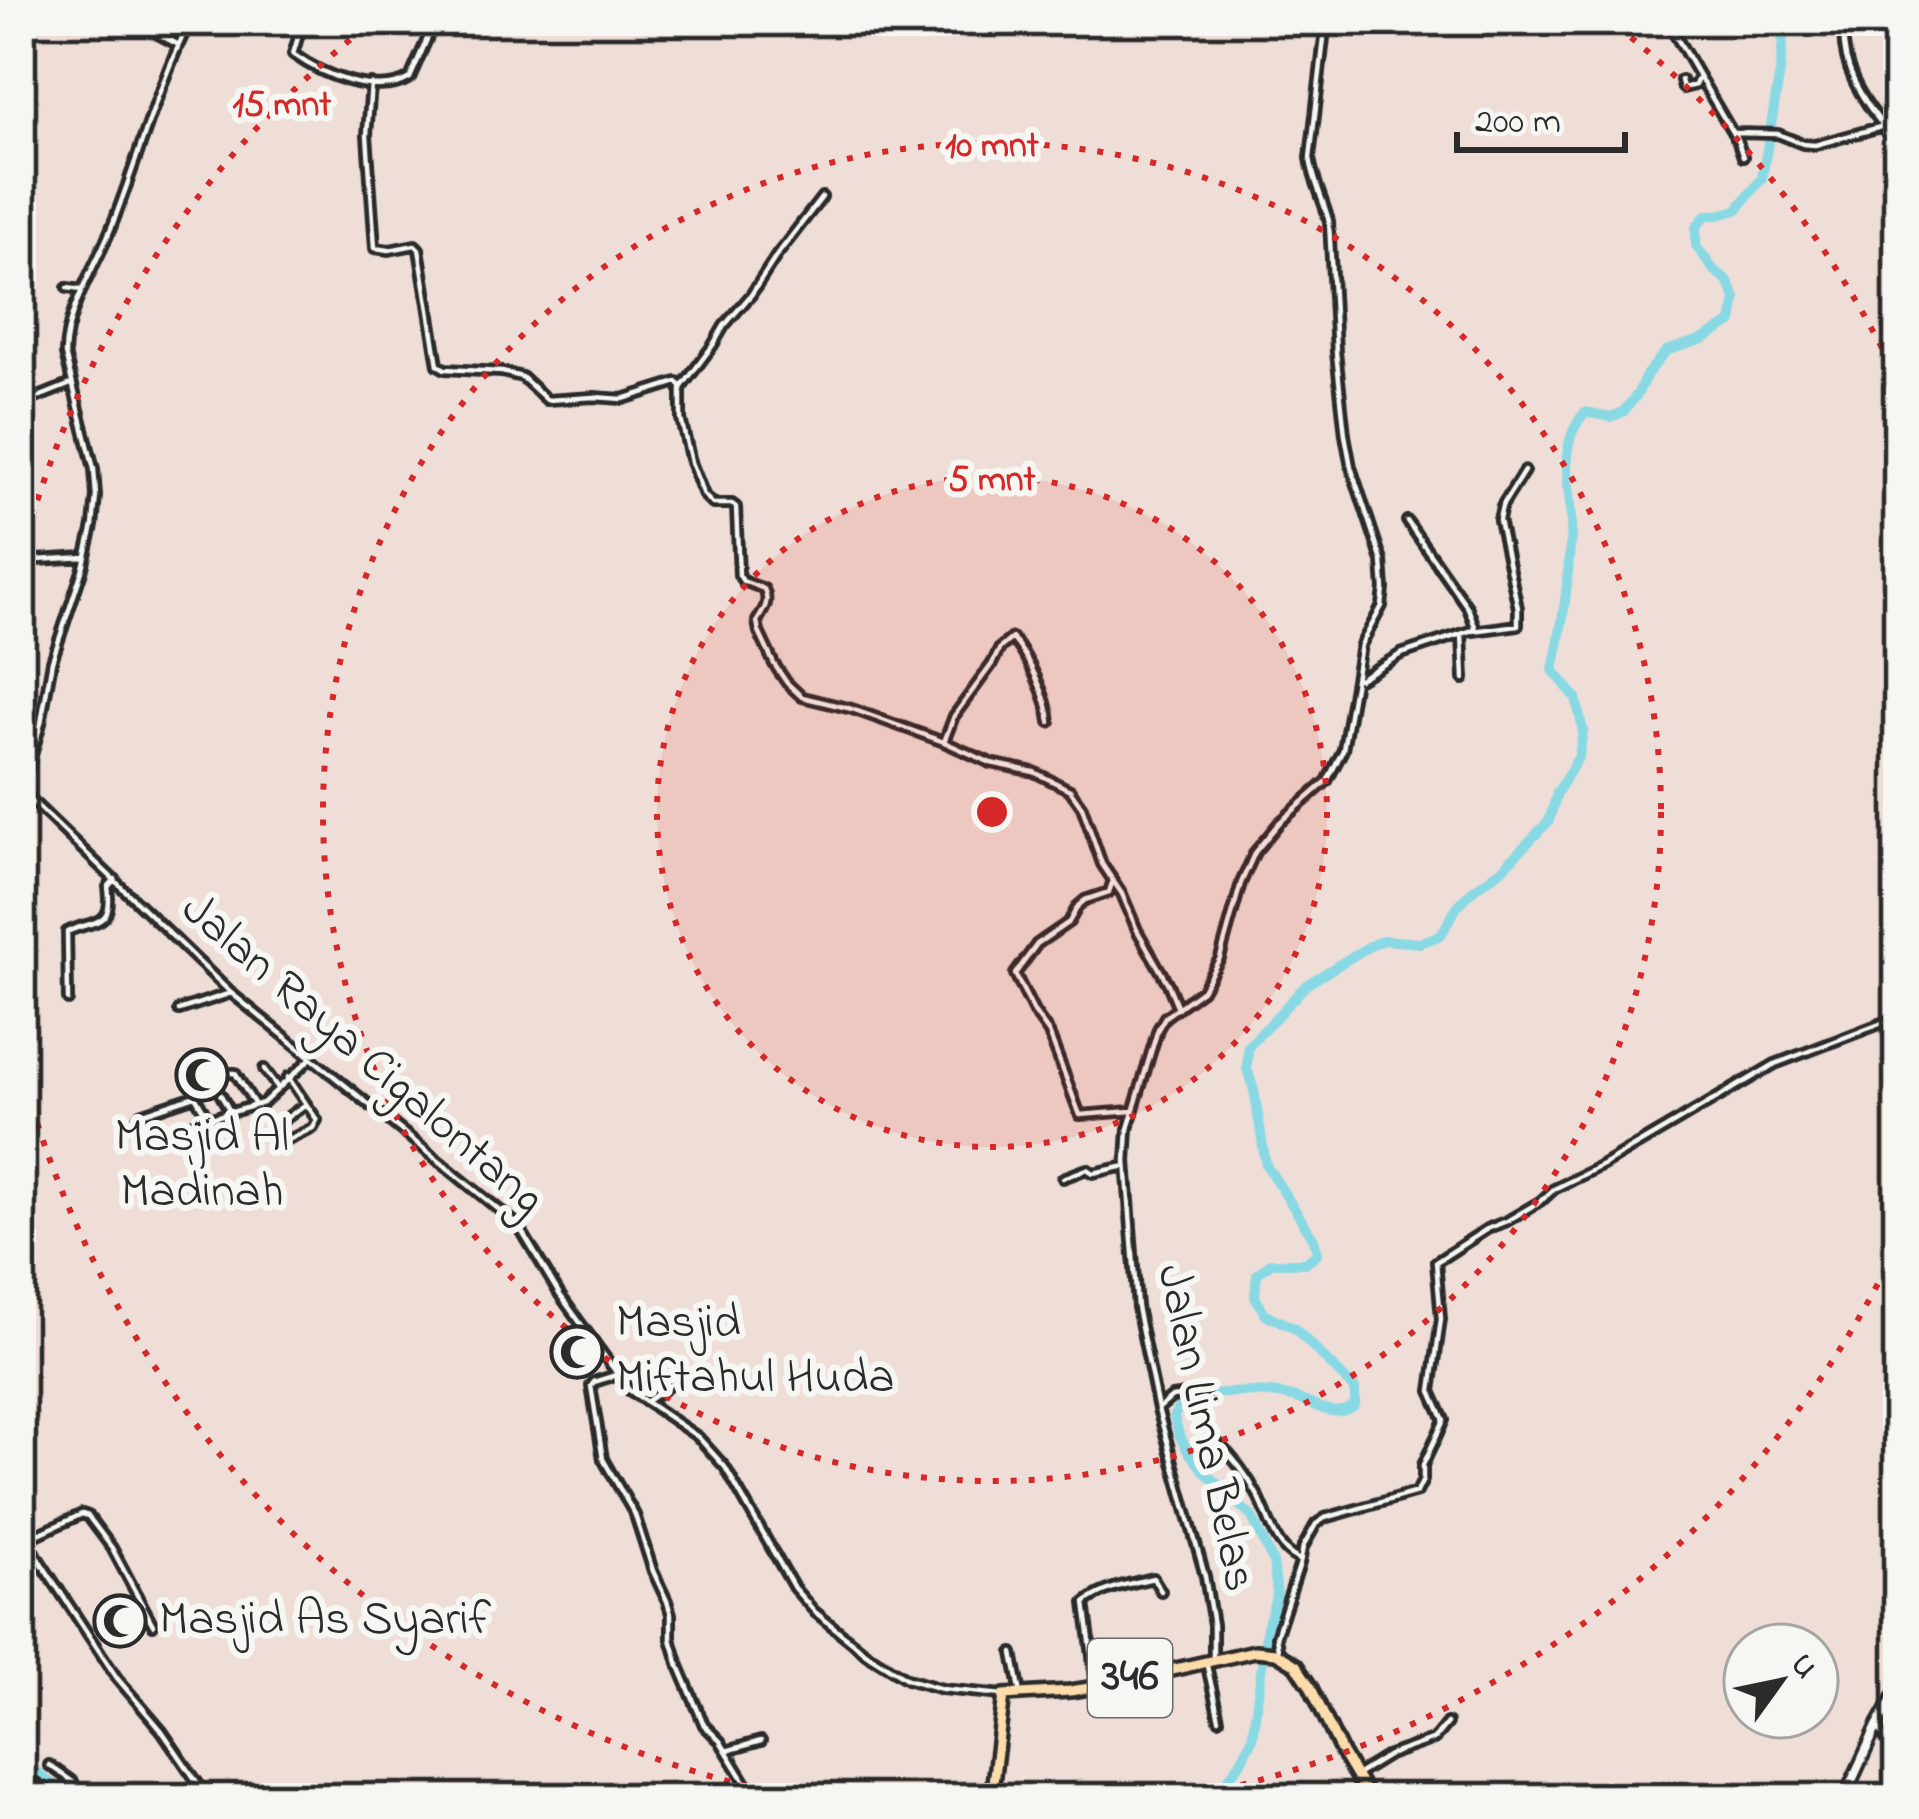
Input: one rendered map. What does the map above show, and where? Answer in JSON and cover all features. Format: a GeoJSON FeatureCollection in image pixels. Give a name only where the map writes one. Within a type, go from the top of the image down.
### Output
{"type":"FeatureCollection","features":[{"type":"Feature","properties":{"kind":"main road","name":"346"},"geometry":{"type":"LineString","coordinates":[[1004,1695],[1096,1687],[1255,1651],[1278,1654],[1296,1665],[1310,1686],[1370,1798]]}},
{"type":"Feature","properties":{"kind":"main road"},"geometry":{"type":"LineString","coordinates":[[1844,1798],[1898,1689]]}},
{"type":"Feature","properties":{"kind":"main road"},"geometry":{"type":"LineString","coordinates":[[987,1798],[1004,1695]]}},
{"type":"Feature","properties":{"kind":"street"},"geometry":{"type":"LineString","coordinates":[[146,21],[152,31],[179,45]]}},
{"type":"Feature","properties":{"kind":"street"},"geometry":{"type":"LineString","coordinates":[[22,790],[48,696],[52,661],[93,526],[96,496],[65,342],[190,21]]}},
{"type":"Feature","properties":{"kind":"street"},"geometry":{"type":"LineString","coordinates":[[303,21],[293,54],[319,70],[360,84],[397,84],[410,78],[435,21]]}},
{"type":"Feature","properties":{"kind":"street","name":"Jalan Lima Belas"},"geometry":{"type":"LineString","coordinates":[[1219,1719],[1209,1660],[1213,1625],[1205,1576],[1158,1409],[1136,1307],[1126,1166],[1128,1129],[1158,1029],[1165,1017],[1202,990],[1220,958],[1255,852],[1327,781],[1343,750],[1361,645],[1382,606],[1382,561],[1345,435],[1329,220],[1310,158],[1326,21]]}},
{"type":"Feature","properties":{"kind":"street"},"geometry":{"type":"LineString","coordinates":[[1666,21],[1743,157]]}},
{"type":"Feature","properties":{"kind":"street"},"geometry":{"type":"LineString","coordinates":[[1844,21],[1845,62],[1898,146]]}},
{"type":"Feature","properties":{"kind":"street"},"geometry":{"type":"LineString","coordinates":[[1681,80],[1683,88],[1690,87],[1700,76]]}},
{"type":"Feature","properties":{"kind":"street"},"geometry":{"type":"LineString","coordinates":[[371,84],[367,136],[376,248],[418,246],[436,362],[445,369],[522,377],[547,400],[623,399],[669,382],[682,387]]}},
{"type":"Feature","properties":{"kind":"street"},"geometry":{"type":"LineString","coordinates":[[1734,134],[1778,134],[1815,145],[1884,127]]}},
{"type":"Feature","properties":{"kind":"street"},"geometry":{"type":"LineString","coordinates":[[822,196],[682,387],[681,418],[704,495],[713,504],[736,507],[740,575],[766,594],[766,608],[757,621],[769,655],[802,697],[847,707],[991,763],[1034,772],[1070,790],[1079,801],[1101,862],[1178,1009]]}},
{"type":"Feature","properties":{"kind":"street"},"geometry":{"type":"LineString","coordinates":[[67,288],[82,290]]}},
{"type":"Feature","properties":{"kind":"street"},"geometry":{"type":"LineString","coordinates":[[21,404],[71,384]]}},
{"type":"Feature","properties":{"kind":"street"},"geometry":{"type":"LineString","coordinates":[[1356,681],[1400,654],[1473,631],[1518,625],[1499,520],[1502,506],[1524,471]]}},
{"type":"Feature","properties":{"kind":"street"},"geometry":{"type":"LineString","coordinates":[[1407,520],[1468,608],[1476,626],[1473,631]]}},
{"type":"Feature","properties":{"kind":"street"},"geometry":{"type":"LineString","coordinates":[[21,561],[85,557]]}},
{"type":"Feature","properties":{"kind":"street"},"geometry":{"type":"LineString","coordinates":[[1462,634],[1463,679]]}},
{"type":"Feature","properties":{"kind":"street"},"geometry":{"type":"LineString","coordinates":[[944,742],[954,716],[1000,648],[1012,638],[1039,685],[1049,722]]}},
{"type":"Feature","properties":{"kind":"street","name":"Jalan Raya Cigalontang"},"geometry":{"type":"LineString","coordinates":[[22,790],[231,993],[518,1225],[617,1374],[636,1396],[671,1417],[713,1453],[794,1588],[834,1629],[907,1679],[942,1689],[1004,1695]]}},
{"type":"Feature","properties":{"kind":"street"},"geometry":{"type":"LineString","coordinates":[[68,1000],[67,932],[101,921],[111,905],[108,887],[115,879]]}},
{"type":"Feature","properties":{"kind":"street"},"geometry":{"type":"LineString","coordinates":[[1114,882],[1108,892],[1085,900],[1069,922],[1037,944],[1015,974],[1049,1033],[1080,1115],[1132,1111]]}},
{"type":"Feature","properties":{"kind":"street"},"geometry":{"type":"LineString","coordinates":[[178,1010],[231,993]]}},
{"type":"Feature","properties":{"kind":"street"},"geometry":{"type":"LineString","coordinates":[[1278,1654],[1276,1637],[1303,1547],[1316,1524],[1408,1496],[1421,1486],[1423,1466],[1444,1420],[1430,1391],[1441,1318],[1436,1262],[1774,1064],[1898,1017]]}},
{"type":"Feature","properties":{"kind":"street"},"geometry":{"type":"LineString","coordinates":[[195,1096],[141,1114],[139,1125],[160,1133],[268,1100],[311,1058]]}},
{"type":"Feature","properties":{"kind":"street"},"geometry":{"type":"LineString","coordinates":[[264,1069],[278,1088]]}},
{"type":"Feature","properties":{"kind":"street"},"geometry":{"type":"LineString","coordinates":[[208,1120],[195,1096],[199,1084],[219,1073],[235,1073],[255,1105]]}},
{"type":"Feature","properties":{"kind":"street"},"geometry":{"type":"LineString","coordinates":[[210,1076],[231,1113]]}},
{"type":"Feature","properties":{"kind":"street"},"geometry":{"type":"LineString","coordinates":[[287,1077],[306,1104],[317,1120],[316,1126],[280,1144],[274,1127],[306,1104]]}},
{"type":"Feature","properties":{"kind":"street"},"geometry":{"type":"LineString","coordinates":[[1063,1178],[1087,1169],[1093,1173],[1126,1166]]}},
{"type":"Feature","properties":{"kind":"street"},"geometry":{"type":"LineString","coordinates":[[617,1374],[591,1386],[604,1459],[635,1515],[667,1600],[671,1639],[704,1725],[754,1798]]}},
{"type":"Feature","properties":{"kind":"street"},"geometry":{"type":"LineString","coordinates":[[645,1401],[675,1381]]}},
{"type":"Feature","properties":{"kind":"street"},"geometry":{"type":"LineString","coordinates":[[1158,1409],[1178,1395],[1205,1392]]}},
{"type":"Feature","properties":{"kind":"street"},"geometry":{"type":"LineString","coordinates":[[1218,1443],[1254,1489],[1279,1542],[1301,1560]]}},
{"type":"Feature","properties":{"kind":"street"},"geometry":{"type":"LineString","coordinates":[[153,1625],[112,1548],[88,1516],[82,1514],[23,1542],[208,1798]]}},
{"type":"Feature","properties":{"kind":"street"},"geometry":{"type":"LineString","coordinates":[[1096,1687],[1085,1603],[1127,1583],[1154,1578],[1161,1591]]}},
{"type":"Feature","properties":{"kind":"street"},"geometry":{"type":"LineString","coordinates":[[130,1624],[147,1615]]}},
{"type":"Feature","properties":{"kind":"street"},"geometry":{"type":"LineString","coordinates":[[1013,1654],[1021,1694]]}},
{"type":"Feature","properties":{"kind":"street"},"geometry":{"type":"LineString","coordinates":[[1355,1776],[1388,1756],[1434,1739],[1447,1723]]}},
{"type":"Feature","properties":{"kind":"street"},"geometry":{"type":"LineString","coordinates":[[1877,1726],[1898,1756]]}},
{"type":"Feature","properties":{"kind":"street"},"geometry":{"type":"LineString","coordinates":[[726,1751],[761,1741]]}},
{"type":"Feature","properties":{"kind":"street"},"geometry":{"type":"LineString","coordinates":[[21,1773],[64,1798],[74,1786],[49,1765]]}},
{"type":"Feature","properties":{"kind":"waterway"},"geometry":{"type":"LineString","coordinates":[[1677,21],[1692,28],[1708,21]]}},
{"type":"Feature","properties":{"kind":"waterway"},"geometry":{"type":"LineString","coordinates":[[1214,1798],[1252,1739],[1267,1627],[1277,1594],[1273,1562],[1252,1517],[1188,1451],[1174,1416],[1186,1402],[1222,1393],[1282,1395],[1331,1411],[1355,1405],[1355,1389],[1294,1328],[1265,1314],[1255,1297],[1257,1274],[1271,1263],[1305,1263],[1317,1254],[1314,1239],[1266,1165],[1247,1069],[1248,1047],[1306,985],[1366,948],[1383,940],[1420,943],[1441,935],[1472,891],[1501,870],[1549,821],[1557,793],[1579,756],[1583,731],[1576,698],[1553,670],[1571,539],[1570,438],[1585,412],[1611,417],[1623,412],[1666,351],[1703,339],[1732,322],[1736,298],[1696,246],[1696,227],[1706,215],[1737,210],[1762,178],[1780,72],[1783,40],[1778,21]]}},
{"type":"Feature","properties":{"kind":"waterway"},"geometry":{"type":"LineString","coordinates":[[21,1760],[70,1798]]}},
{"type":"Feature","properties":{"kind":"place","name":"Masjid Al Madinah"},"geometry":{"type":"Point","coordinates":[202,1075]}},
{"type":"Feature","properties":{"kind":"place","name":"Masjid Miftahul Huda"},"geometry":{"type":"Point","coordinates":[577,1352]}},
{"type":"Feature","properties":{"kind":"place","name":"Masjid As Syarif"},"geometry":{"type":"Point","coordinates":[120,1621]}}]}
